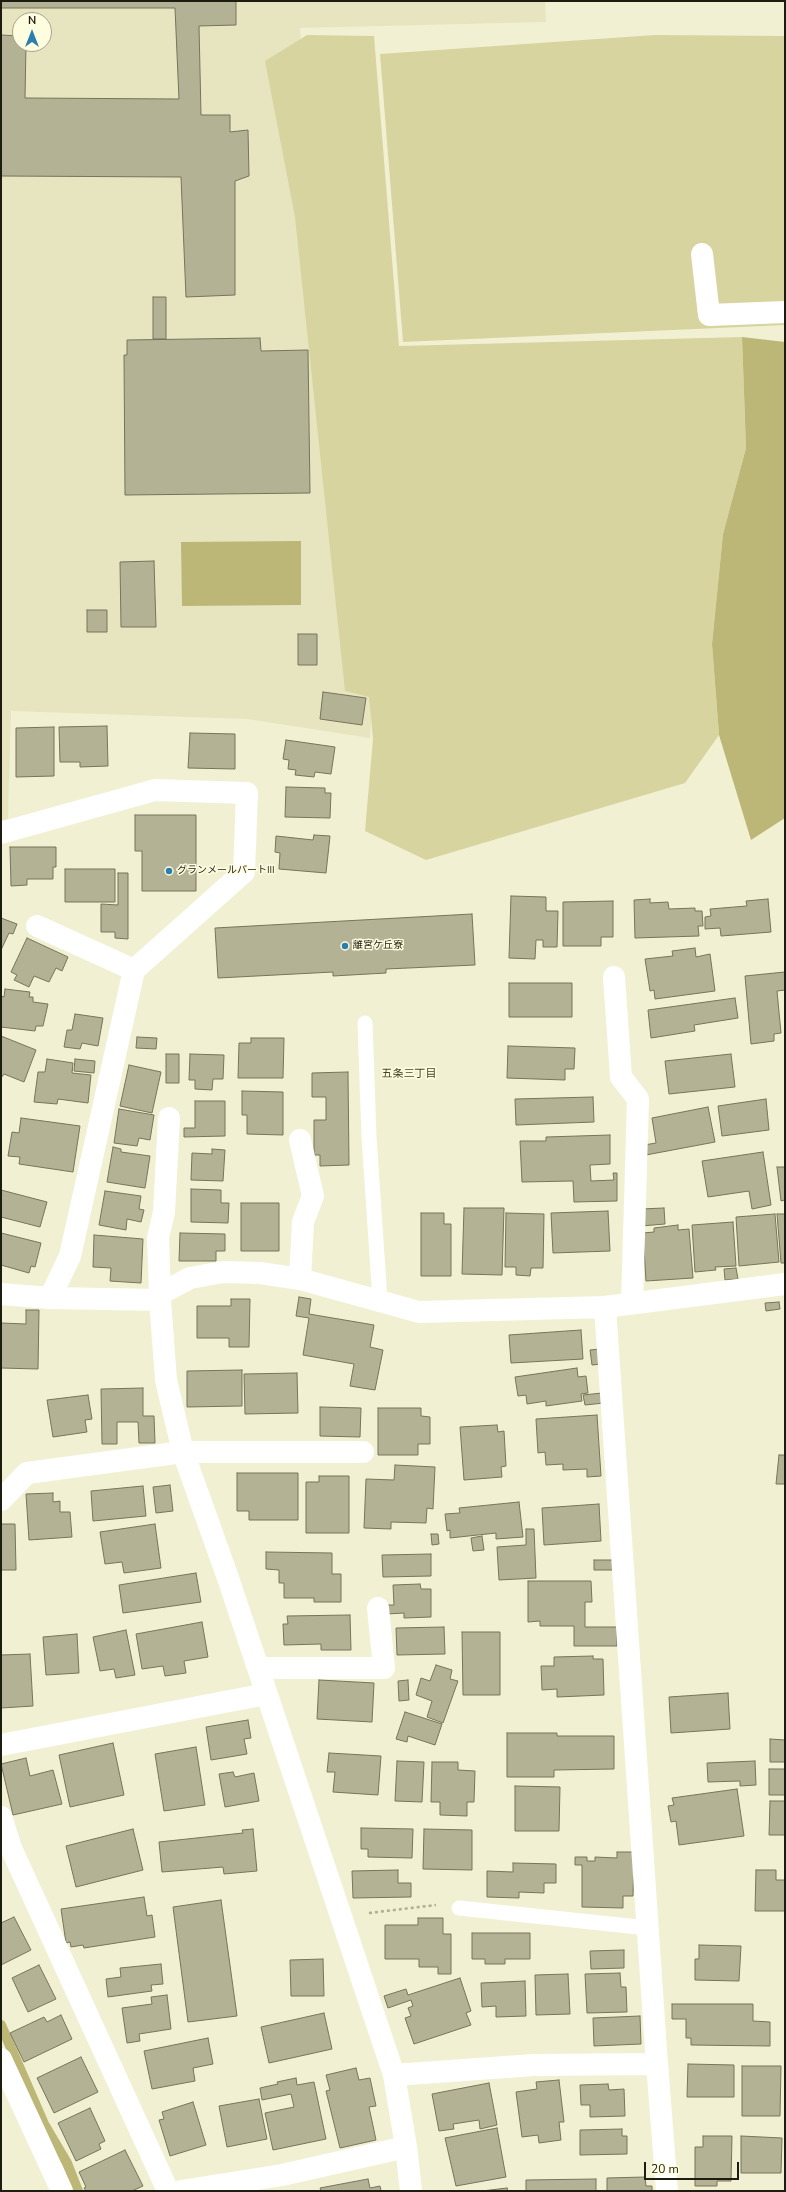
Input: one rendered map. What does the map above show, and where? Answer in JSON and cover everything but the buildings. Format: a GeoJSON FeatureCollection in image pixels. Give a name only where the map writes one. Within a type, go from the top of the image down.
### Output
{"type":"FeatureCollection","features":[{"type":"Feature","properties":{"kind":"street"},"geometry":{"type":"LineString","coordinates":[[702,254],[709,315],[785,312]]}},
{"type":"Feature","properties":{"kind":"street"},"geometry":{"type":"LineString","coordinates":[[1,833],[155,790],[247,793],[244,872],[134,970],[70,1256],[50,1298]]}},
{"type":"Feature","properties":{"kind":"street"},"geometry":{"type":"LineString","coordinates":[[37,926],[134,970]]}},
{"type":"Feature","properties":{"kind":"street"},"geometry":{"type":"LineString","coordinates":[[614,977],[621,1077],[638,1100],[632,1304]]}},
{"type":"Feature","properties":{"kind":"street"},"geometry":{"type":"LineString","coordinates":[[169,1118],[164,1212],[158,1238],[160,1297],[166,1380],[183,1452],[258,1668],[394,2075],[406,2147],[411,2191]]}},
{"type":"Feature","properties":{"kind":"street"},"geometry":{"type":"LineString","coordinates":[[300,1140],[313,1196],[303,1222],[300,1279]]}},
{"type":"Feature","properties":{"kind":"street"},"geometry":{"type":"LineString","coordinates":[[1,1294],[50,1298],[160,1297],[190,1278],[223,1272],[260,1273],[300,1279],[419,1312],[605,1307],[785,1284]]}},
{"type":"Feature","properties":{"kind":"street"},"geometry":{"type":"LineString","coordinates":[[605,1307],[667,2191]]}},
{"type":"Feature","properties":{"kind":"street"},"geometry":{"type":"LineString","coordinates":[[1,1500],[27,1473],[183,1452],[363,1452]]}},
{"type":"Feature","properties":{"kind":"street"},"geometry":{"type":"LineString","coordinates":[[258,1668],[384,1668],[378,1608]]}},
{"type":"Feature","properties":{"kind":"street"},"geometry":{"type":"LineString","coordinates":[[1,1745],[266,1694]]}},
{"type":"Feature","properties":{"kind":"street"},"geometry":{"type":"LineString","coordinates":[[1,1817],[11,1848],[168,2191]]}},
{"type":"Feature","properties":{"kind":"street"},"geometry":{"type":"LineString","coordinates":[[1,2059],[62,2191]]}},
{"type":"Feature","properties":{"kind":"street"},"geometry":{"type":"LineString","coordinates":[[394,2075],[534,2065],[657,2064]]}},
{"type":"Feature","properties":{"kind":"street"},"geometry":{"type":"LineString","coordinates":[[181,2191],[282,2175],[406,2147]]}},
{"type":"Feature","properties":{"kind":"lane"},"geometry":{"type":"LineString","coordinates":[[365,1023],[369,1137],[380,1300]]}},
{"type":"Feature","properties":{"kind":"lane"},"geometry":{"type":"LineString","coordinates":[[459,1908],[648,1928]]}},
{"type":"Feature","properties":{"kind":"path"},"geometry":{"type":"LineString","coordinates":[[341,1916],[448,1904],[459,1908]]}},
{"type":"Feature","properties":{"kind":"shaded area"},"geometry":{"type":"Polygon","coordinates":[[[1,1],[545,1],[546,22],[300,28],[323,348],[373,695],[370,738],[247,719],[11,711],[8,819],[1,820],[1,1]]]}},
{"type":"Feature","properties":{"kind":"shaded area"},"geometry":{"type":"Polygon","coordinates":[[[307,35],[374,36],[399,346],[742,337],[746,448],[723,534],[712,644],[719,735],[685,783],[426,860],[365,831],[373,739],[369,697],[345,691],[295,217],[265,61],[307,35]]]}},
{"type":"Feature","properties":{"kind":"shaded area"},"geometry":{"type":"Polygon","coordinates":[[[655,35],[785,36],[785,325],[403,342],[380,54],[655,35]]]}},
{"type":"Feature","properties":{"kind":"shaded area"},"geometry":{"type":"Polygon","coordinates":[[[742,337],[785,342],[785,818],[751,840],[719,735],[712,644],[723,534],[746,448],[742,337]]]}},
{"type":"Feature","properties":{"kind":"shaded area"},"geometry":{"type":"Polygon","coordinates":[[[301,541],[301,605],[182,606],[181,542],[301,541]]]}},
{"type":"Feature","properties":{"kind":"waterway"},"geometry":{"type":"LineString","coordinates":[[1,2025],[44,2124],[67,2163],[78,2191]]}},
{"type":"Feature","properties":{"kind":"place","name":"グランメールパートIII"},"geometry":{"type":"Point","coordinates":[169,871]}},
{"type":"Feature","properties":{"kind":"place","name":"離宮ケ丘寮"},"geometry":{"type":"Point","coordinates":[345,946]}},
{"type":"Feature","properties":{"kind":"district","name":"五条三丁目"},"geometry":{"type":"Point","coordinates":[409,1074]}}]}
